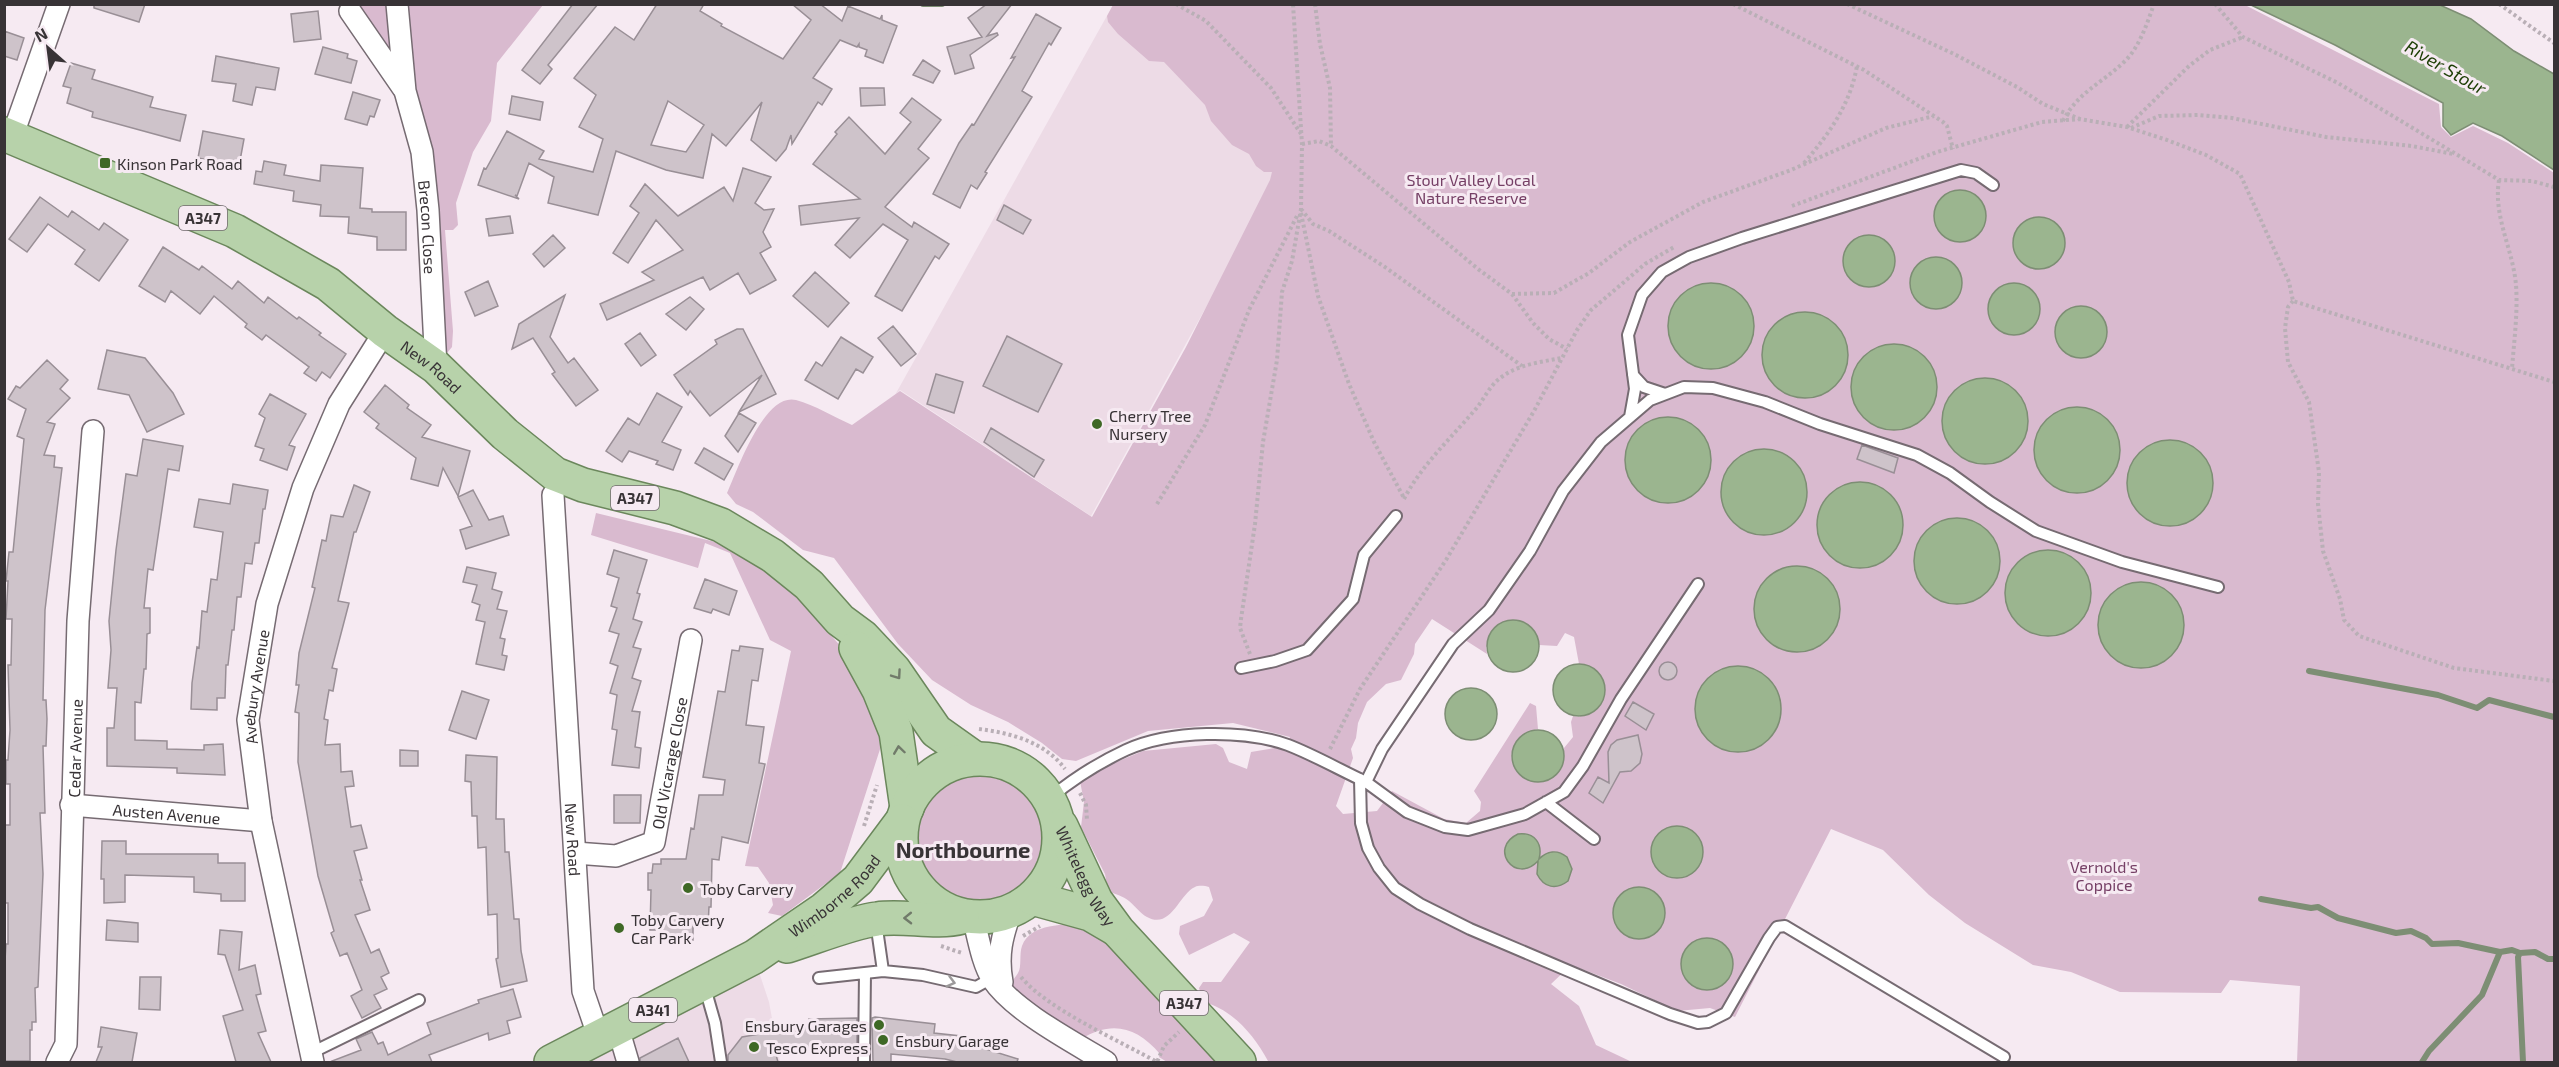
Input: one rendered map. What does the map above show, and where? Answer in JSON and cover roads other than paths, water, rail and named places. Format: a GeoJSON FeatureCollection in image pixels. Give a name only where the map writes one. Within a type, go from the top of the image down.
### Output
{"type":"FeatureCollection","features":[{"type":"Feature","properties":{"kind":"main road","name":"New Road"},"geometry":{"type":"LineString","coordinates":[[8,135],[235,231],[328,284],[385,331],[436,367],[505,434],[555,474],[583,485],[675,508],[721,525],[773,556],[809,585],[840,620],[863,637],[894,670],[936,731],[975,758]]}},
{"type":"Feature","properties":{"kind":"main road","name":"New Road"},"geometry":{"type":"LineString","coordinates":[[840,620],[879,690],[896,732],[904,814]]}},
{"type":"Feature","properties":{"kind":"main road"},"geometry":{"type":"LineString","coordinates":[[975,758],[997,760],[1018,767],[1067,806],[1056,862],[1029,911],[993,916],[970,916],[949,911],[933,902],[909,874],[902,848],[904,814],[918,789],[934,773],[953,763],[975,758]]}},
{"type":"Feature","properties":{"kind":"main road","name":"Whitelegg Way"},"geometry":{"type":"LineString","coordinates":[[1067,806],[1096,901],[1118,931],[1239,1062]]}},
{"type":"Feature","properties":{"kind":"main road","name":"Wimborne Road"},"geometry":{"type":"LineString","coordinates":[[551,1062],[754,957],[824,909],[858,880],[904,814]]}},
{"type":"Feature","properties":{"kind":"main road","name":"Whitelegg Way"},"geometry":{"type":"LineString","coordinates":[[1029,911],[1090,914],[1118,931]]}},
{"type":"Feature","properties":{"kind":"main road","name":"Wimborne Road"},"geometry":{"type":"LineString","coordinates":[[754,957],[876,919],[921,918],[947,921],[970,916]]}},
{"type":"Feature","properties":{"kind":"street"},"geometry":{"type":"LineString","coordinates":[[8,135],[59,4]]}},
{"type":"Feature","properties":{"kind":"street","name":"Brecon Close"},"geometry":{"type":"LineString","coordinates":[[397,4],[405,91],[423,164],[428,210],[436,367]]}},
{"type":"Feature","properties":{"kind":"street","name":"Brecon Close"},"geometry":{"type":"LineString","coordinates":[[350,11],[405,91]]}},
{"type":"Feature","properties":{"kind":"street","name":"Avebury Avenue"},"geometry":{"type":"LineString","coordinates":[[311,1059],[261,821],[248,720],[267,604],[307,477],[339,404],[385,331]]}},
{"type":"Feature","properties":{"kind":"street","name":"Cedar Avenue"},"geometry":{"type":"LineString","coordinates":[[57,1062],[66,1044],[78,621],[93,430]]}},
{"type":"Feature","properties":{"kind":"street","name":"New Road"},"geometry":{"type":"LineString","coordinates":[[553,495],[583,991],[609,1033]]}},
{"type":"Feature","properties":{"kind":"street","name":"Old Vicarage Close"},"geometry":{"type":"LineString","coordinates":[[575,853],[616,856],[654,842],[691,640]]}},
{"type":"Feature","properties":{"kind":"street","name":"Austen Avenue"},"geometry":{"type":"LineString","coordinates":[[71,805],[261,821]]}},
{"type":"Feature","properties":{"kind":"street"},"geometry":{"type":"LineString","coordinates":[[998,969],[1000,941],[1029,911]]}},
{"type":"Feature","properties":{"kind":"street"},"geometry":{"type":"LineString","coordinates":[[970,916],[1017,1004],[1106,1062]]}},
{"type":"Feature","properties":{"kind":"street"},"geometry":{"type":"LineString","coordinates":[[609,1033],[628,1062]]}},
{"type":"Feature","properties":{"kind":"lane"},"geometry":{"type":"LineString","coordinates":[[1630,417],[1634,402],[1628,335],[1642,295],[1662,272],[1689,257],[1961,170],[1976,173],[1993,185]]}},
{"type":"Feature","properties":{"kind":"lane"},"geometry":{"type":"LineString","coordinates":[[1633,375],[1644,387],[1665,394]]}},
{"type":"Feature","properties":{"kind":"lane"},"geometry":{"type":"LineString","coordinates":[[2004,1057],[1785,926],[1777,927],[1769,938],[1726,1012],[1708,1022],[1698,1023],[1602,986],[1470,929],[1420,904],[1395,888],[1379,868],[1368,848],[1360,823],[1363,780],[1453,644],[1489,610],[1530,551],[1563,491],[1600,442],[1650,400],[1684,387],[1713,388],[1765,402],[1820,424],[1917,455],[1950,473],[2036,531],[2122,562],[2218,587]]}},
{"type":"Feature","properties":{"kind":"lane"},"geometry":{"type":"LineString","coordinates":[[1240,668],[1307,650],[1353,599],[1364,555],[1396,516]]}},
{"type":"Feature","properties":{"kind":"lane"},"geometry":{"type":"LineString","coordinates":[[1067,806],[1128,749],[1172,738],[1242,735],[1287,745],[1363,780],[1407,812],[1445,827],[1468,830],[1525,814],[1564,792],[1583,766],[1622,699],[1698,584]]}},
{"type":"Feature","properties":{"kind":"lane"},"geometry":{"type":"LineString","coordinates":[[1546,802],[1594,839]]}},
{"type":"Feature","properties":{"kind":"lane"},"geometry":{"type":"LineString","coordinates":[[876,919],[883,971]]}},
{"type":"Feature","properties":{"kind":"lane"},"geometry":{"type":"LineString","coordinates":[[819,978],[883,971],[923,975],[976,987],[998,969]]}},
{"type":"Feature","properties":{"kind":"lane"},"geometry":{"type":"LineString","coordinates":[[864,1062],[865,973]]}},
{"type":"Feature","properties":{"kind":"lane"},"geometry":{"type":"LineString","coordinates":[[703,982],[715,1023],[722,1062]]}},
{"type":"Feature","properties":{"kind":"lane"},"geometry":{"type":"LineString","coordinates":[[311,1059],[419,1000]]}},
{"type":"Feature","properties":{"kind":"water","name":"River Stour"},"geometry":{"type":"Polygon","coordinates":[[[2251,5],[2440,5],[2471,19],[2514,51],[2554,74],[2554,170],[2502,136],[2473,123],[2451,135],[2443,126],[2443,103],[2335,45],[2251,5]]]}},
{"type":"Feature","properties":{"kind":"water"},"geometry":{"type":"Polygon","coordinates":[[[1955,190],[1965,190],[1979,197],[1986,216],[1979,235],[1965,242],[1955,242],[1945,238],[1938,231],[1934,221],[1934,211],[1938,201],[1945,194],[1955,190]]]}},
{"type":"Feature","properties":{"kind":"water"},"geometry":{"type":"Polygon","coordinates":[[[2034,217],[2044,217],[2058,224],[2065,243],[2058,262],[2044,269],[2034,269],[2024,265],[2017,258],[2013,248],[2013,238],[2017,228],[2024,221],[2034,217]]]}},
{"type":"Feature","properties":{"kind":"water"},"geometry":{"type":"Polygon","coordinates":[[[1864,235],[1874,235],[1888,242],[1895,261],[1888,280],[1874,287],[1864,287],[1854,283],[1847,276],[1843,266],[1843,256],[1847,246],[1854,239],[1864,235]]]}},
{"type":"Feature","properties":{"kind":"water"},"geometry":{"type":"Polygon","coordinates":[[[1931,257],[1941,257],[1955,264],[1962,283],[1955,302],[1941,309],[1931,309],[1921,305],[1914,298],[1910,288],[1910,278],[1914,268],[1921,261],[1931,257]]]}},
{"type":"Feature","properties":{"kind":"water"},"geometry":{"type":"Polygon","coordinates":[[[1703,283],[1719,283],[1742,295],[1751,309],[1754,326],[1751,343],[1742,357],[1719,369],[1703,369],[1687,362],[1675,350],[1668,334],[1668,318],[1675,302],[1687,290],[1703,283]]]}},
{"type":"Feature","properties":{"kind":"water"},"geometry":{"type":"Polygon","coordinates":[[[2009,283],[2019,283],[2033,290],[2040,309],[2033,328],[2019,335],[2009,335],[1999,331],[1992,324],[1988,314],[1988,304],[1992,294],[1999,287],[2009,283]]]}},
{"type":"Feature","properties":{"kind":"water"},"geometry":{"type":"Polygon","coordinates":[[[2076,306],[2086,306],[2100,313],[2107,332],[2100,351],[2086,358],[2076,358],[2066,354],[2059,347],[2055,337],[2055,327],[2059,317],[2066,310],[2076,306]]]}},
{"type":"Feature","properties":{"kind":"water"},"geometry":{"type":"Polygon","coordinates":[[[1797,312],[1813,312],[1836,324],[1845,338],[1848,355],[1845,372],[1836,386],[1813,398],[1797,398],[1781,391],[1769,379],[1762,363],[1762,347],[1769,331],[1781,319],[1797,312]]]}},
{"type":"Feature","properties":{"kind":"water"},"geometry":{"type":"Polygon","coordinates":[[[1886,344],[1902,344],[1925,356],[1934,370],[1937,387],[1934,404],[1925,418],[1902,430],[1886,430],[1870,423],[1858,411],[1851,395],[1851,379],[1858,363],[1870,351],[1886,344]]]}},
{"type":"Feature","properties":{"kind":"water"},"geometry":{"type":"Polygon","coordinates":[[[1985,378],[2002,381],[2016,390],[2025,404],[2028,421],[2025,438],[2016,452],[2002,461],[1985,464],[1968,461],[1954,452],[1945,438],[1942,421],[1945,404],[1954,390],[1968,381],[1985,378]]]}},
{"type":"Feature","properties":{"kind":"water"},"geometry":{"type":"Polygon","coordinates":[[[2069,407],[2085,407],[2108,419],[2117,433],[2120,450],[2117,467],[2108,481],[2085,493],[2069,493],[2053,486],[2041,474],[2034,458],[2034,442],[2041,426],[2053,414],[2069,407]]]}},
{"type":"Feature","properties":{"kind":"water"},"geometry":{"type":"Polygon","coordinates":[[[1660,417],[1676,417],[1699,429],[1708,443],[1711,460],[1708,477],[1699,491],[1676,503],[1660,503],[1644,496],[1632,484],[1625,468],[1625,452],[1632,436],[1644,424],[1660,417]]]}},
{"type":"Feature","properties":{"kind":"water"},"geometry":{"type":"Polygon","coordinates":[[[2162,440],[2178,440],[2201,452],[2210,466],[2213,483],[2210,500],[2201,514],[2178,526],[2162,526],[2146,519],[2134,507],[2127,491],[2127,475],[2134,459],[2146,447],[2162,440]]]}},
{"type":"Feature","properties":{"kind":"water"},"geometry":{"type":"Polygon","coordinates":[[[1756,449],[1772,449],[1795,461],[1804,475],[1807,492],[1804,509],[1795,523],[1772,535],[1756,535],[1740,528],[1728,516],[1721,500],[1721,484],[1728,468],[1740,456],[1756,449]]]}},
{"type":"Feature","properties":{"kind":"water"},"geometry":{"type":"Polygon","coordinates":[[[1852,482],[1868,482],[1891,494],[1900,508],[1903,525],[1900,542],[1891,556],[1868,568],[1852,568],[1836,561],[1824,549],[1817,533],[1817,517],[1824,501],[1836,489],[1852,482]]]}},
{"type":"Feature","properties":{"kind":"water"},"geometry":{"type":"Polygon","coordinates":[[[1949,518],[1965,518],[1988,530],[1997,544],[2000,561],[1997,578],[1988,592],[1965,604],[1949,604],[1933,597],[1921,585],[1914,569],[1914,553],[1921,537],[1933,525],[1949,518]]]}},
{"type":"Feature","properties":{"kind":"water"},"geometry":{"type":"Polygon","coordinates":[[[2040,550],[2056,550],[2079,562],[2088,576],[2091,593],[2088,610],[2079,624],[2056,636],[2040,636],[2024,629],[2012,617],[2005,601],[2005,585],[2012,569],[2024,557],[2040,550]]]}},
{"type":"Feature","properties":{"kind":"water"},"geometry":{"type":"Polygon","coordinates":[[[1789,566],[1805,566],[1828,578],[1837,592],[1840,609],[1837,626],[1828,640],[1805,652],[1789,652],[1773,645],[1761,633],[1754,617],[1754,601],[1761,585],[1773,573],[1789,566]]]}},
{"type":"Feature","properties":{"kind":"water"},"geometry":{"type":"Polygon","coordinates":[[[2133,582],[2149,582],[2172,594],[2181,608],[2184,625],[2181,642],[2172,656],[2149,668],[2133,668],[2117,661],[2105,649],[2098,633],[2098,617],[2105,601],[2117,589],[2133,582]]]}},
{"type":"Feature","properties":{"kind":"water"},"geometry":{"type":"Polygon","coordinates":[[[1508,620],[1518,620],[1532,627],[1539,646],[1532,665],[1518,672],[1508,672],[1498,668],[1491,661],[1487,651],[1487,641],[1491,631],[1498,624],[1508,620]]]}},
{"type":"Feature","properties":{"kind":"water"},"geometry":{"type":"Polygon","coordinates":[[[1574,664],[1584,664],[1598,671],[1605,690],[1598,709],[1584,716],[1574,716],[1564,712],[1557,705],[1553,695],[1553,685],[1557,675],[1564,668],[1574,664]]]}},
{"type":"Feature","properties":{"kind":"water"},"geometry":{"type":"Polygon","coordinates":[[[1730,666],[1746,666],[1769,678],[1778,692],[1781,709],[1778,726],[1769,740],[1746,752],[1730,752],[1714,745],[1702,733],[1695,717],[1695,701],[1702,685],[1714,673],[1730,666]]]}},
{"type":"Feature","properties":{"kind":"water"},"geometry":{"type":"Polygon","coordinates":[[[1466,688],[1476,688],[1490,695],[1497,714],[1490,733],[1476,740],[1466,740],[1456,736],[1449,729],[1445,719],[1445,709],[1449,699],[1456,692],[1466,688]]]}},
{"type":"Feature","properties":{"kind":"water"},"geometry":{"type":"Polygon","coordinates":[[[1533,730],[1543,730],[1557,737],[1564,756],[1557,775],[1543,782],[1533,782],[1523,778],[1516,771],[1512,761],[1512,751],[1516,741],[1523,734],[1533,730]]]}},
{"type":"Feature","properties":{"kind":"water"},"geometry":{"type":"Polygon","coordinates":[[[1672,826],[1682,826],[1696,833],[1703,852],[1696,871],[1682,878],[1672,878],[1662,874],[1655,867],[1651,857],[1651,847],[1655,837],[1662,830],[1672,826]]]}},
{"type":"Feature","properties":{"kind":"water"},"geometry":{"type":"Polygon","coordinates":[[[1518,834],[1529,835],[1536,840],[1540,848],[1539,859],[1552,852],[1567,857],[1572,869],[1568,881],[1559,886],[1547,885],[1537,874],[1538,861],[1521,869],[1508,862],[1505,848],[1509,840],[1518,834]]]}},
{"type":"Feature","properties":{"kind":"water"},"geometry":{"type":"Polygon","coordinates":[[[1634,887],[1644,887],[1658,894],[1665,913],[1658,932],[1644,939],[1634,939],[1624,935],[1617,928],[1613,918],[1613,908],[1617,898],[1624,891],[1634,887]]]}},
{"type":"Feature","properties":{"kind":"water"},"geometry":{"type":"Polygon","coordinates":[[[1702,938],[1712,938],[1726,945],[1733,964],[1726,983],[1712,990],[1702,990],[1692,986],[1685,979],[1681,969],[1681,959],[1685,949],[1692,942],[1702,938]]]}},
{"type":"Feature","properties":{"kind":"waterway"},"geometry":{"type":"LineString","coordinates":[[923,4],[942,4]]}},
{"type":"Feature","properties":{"kind":"waterway"},"geometry":{"type":"LineString","coordinates":[[2309,671],[2438,695],[2477,708],[2489,700],[2554,717]]}},
{"type":"Feature","properties":{"kind":"waterway"},"geometry":{"type":"LineString","coordinates":[[2261,899],[2311,908],[2318,907],[2338,918],[2396,933],[2411,931],[2426,938],[2432,944],[2458,943],[2500,952],[2512,950],[2520,953],[2535,952],[2548,959],[2554,959]]}},
{"type":"Feature","properties":{"kind":"waterway"},"geometry":{"type":"LineString","coordinates":[[2422,1062],[2429,1051],[2482,995],[2500,952]]}},
{"type":"Feature","properties":{"kind":"waterway"},"geometry":{"type":"LineString","coordinates":[[2520,953],[2518,957],[2523,1062]]}},
{"type":"Feature","properties":{"kind":"place","name":"Kinson Park Road"},"geometry":{"type":"Point","coordinates":[105,163]}},
{"type":"Feature","properties":{"kind":"place","name":"Cherry Tree Nursery"},"geometry":{"type":"Point","coordinates":[1097,424]}},
{"type":"Feature","properties":{"kind":"place","name":"Toby Carvery"},"geometry":{"type":"Point","coordinates":[688,888]}},
{"type":"Feature","properties":{"kind":"place","name":"Toby Carvery Car Park"},"geometry":{"type":"Point","coordinates":[619,928]}},
{"type":"Feature","properties":{"kind":"place","name":"Ensbury Garages"},"geometry":{"type":"Point","coordinates":[879,1025]}},
{"type":"Feature","properties":{"kind":"place","name":"Ensbury Garage"},"geometry":{"type":"Point","coordinates":[883,1040]}},
{"type":"Feature","properties":{"kind":"place","name":"Tesco Express"},"geometry":{"type":"Point","coordinates":[754,1047]}},
{"type":"Feature","properties":{"kind":"district","name":"Northbourne"},"geometry":{"type":"Point","coordinates":[963,849]}},
{"type":"Feature","properties":{"kind":"park label","name":"Stour Valley Local Nature Reserve"},"geometry":{"type":"Point","coordinates":[1471,188]}},
{"type":"Feature","properties":{"kind":"park label","name":"Vernold's Coppice"},"geometry":{"type":"Point","coordinates":[2104,875]}}]}
